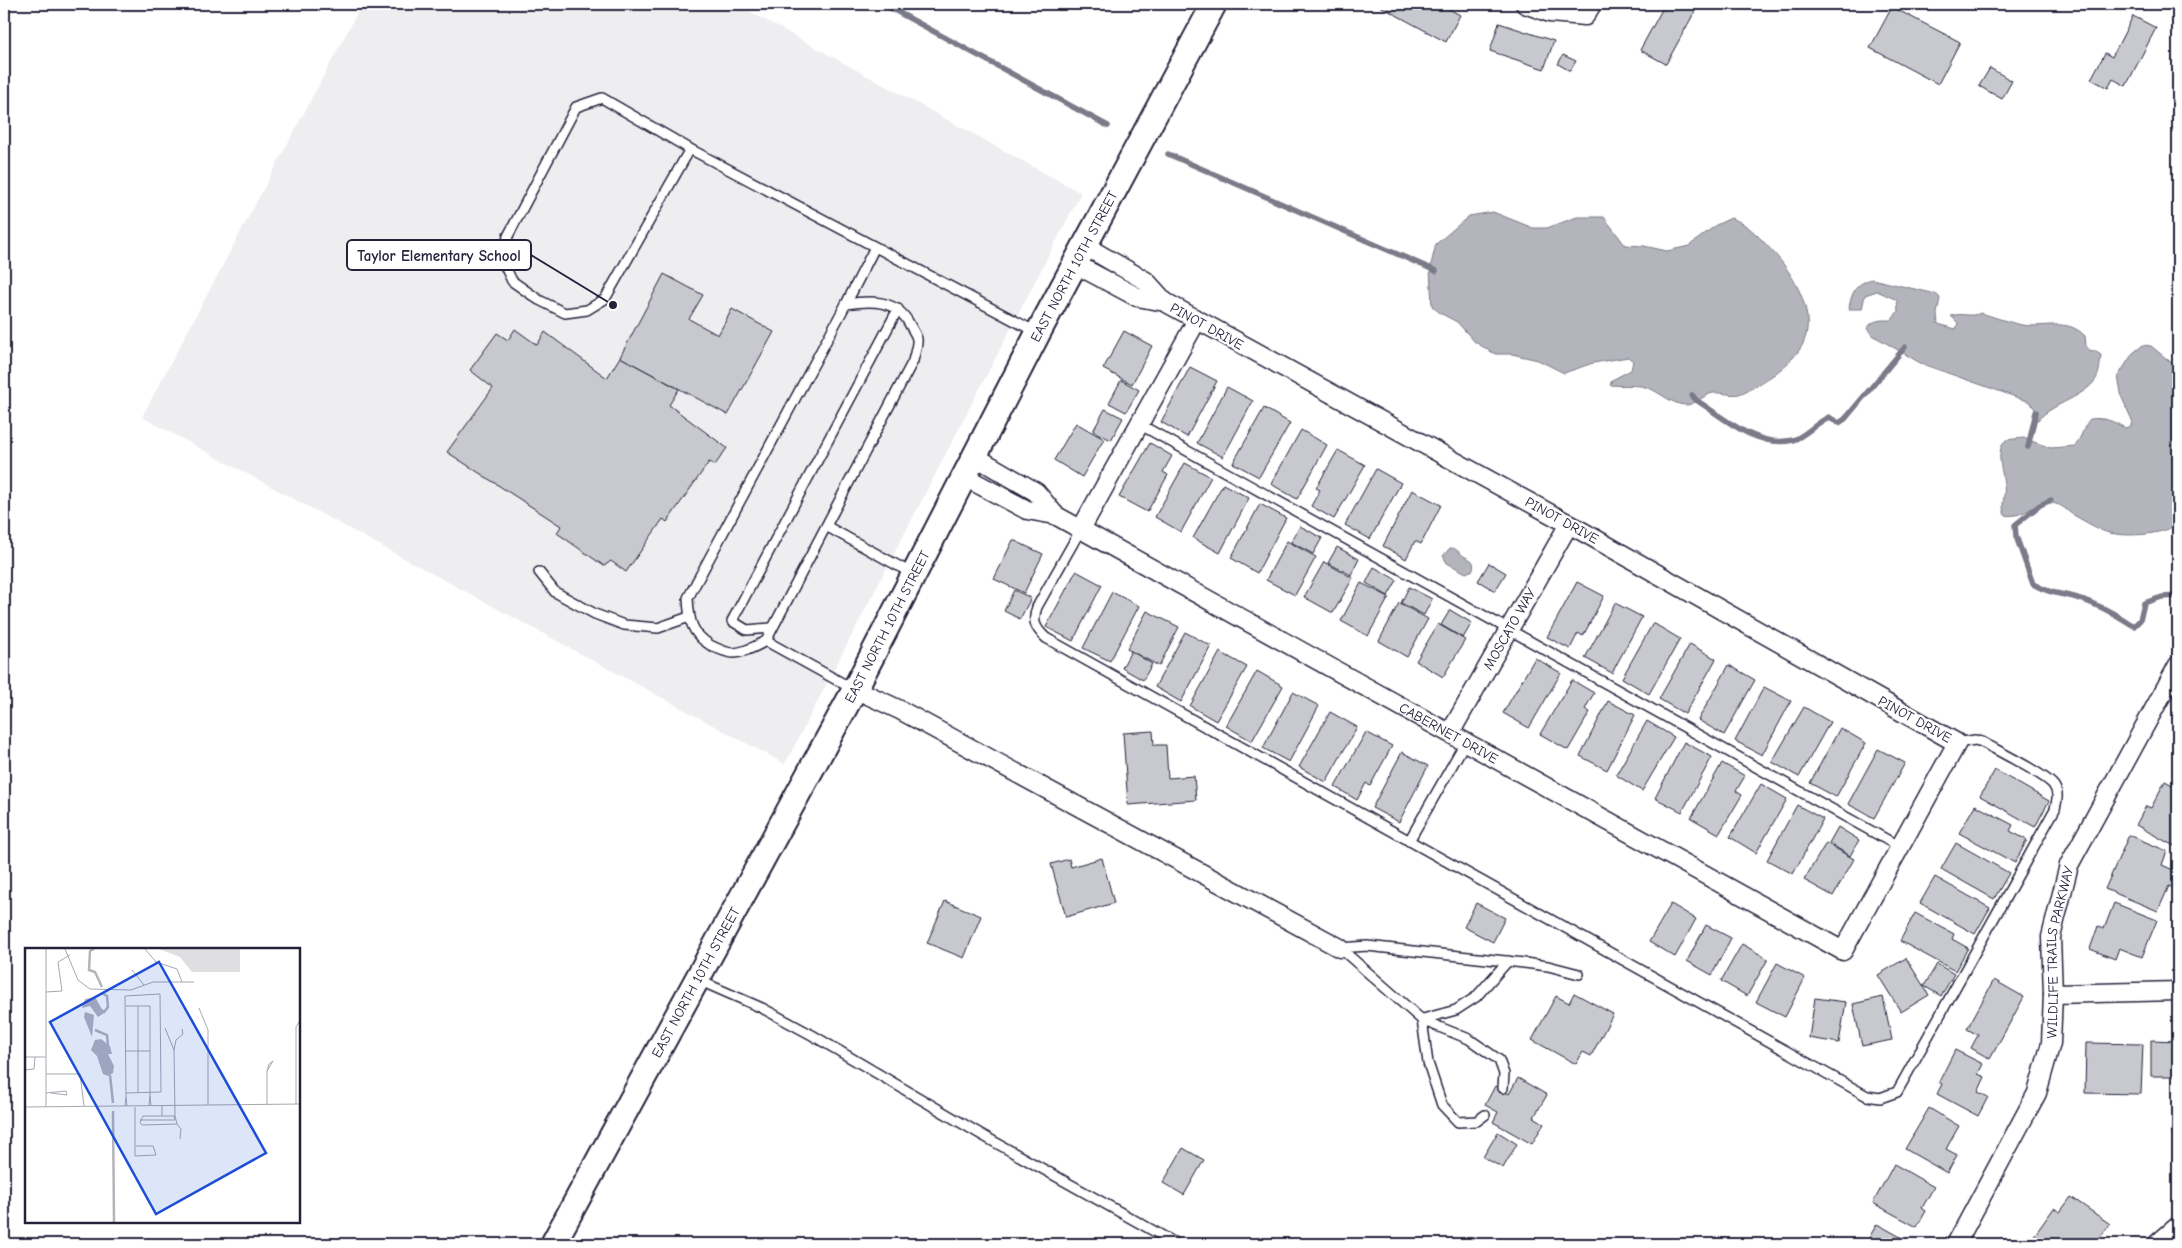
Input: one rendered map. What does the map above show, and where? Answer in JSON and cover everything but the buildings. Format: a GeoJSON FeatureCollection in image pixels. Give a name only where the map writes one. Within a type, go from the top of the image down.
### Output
{"type":"FeatureCollection","features":[{"type":"Feature","properties":{"kind":"main road","name":"EAST NORTH 10TH STREET"},"geometry":{"type":"LineString","coordinates":[[553,1244],[855,689],[1038,333],[1214,4]]}},
{"type":"Feature","properties":{"kind":"street"},"geometry":{"type":"LineString","coordinates":[[1525,4],[1550,13],[1585,16],[1592,4]]}},
{"type":"Feature","properties":{"kind":"street","name":"PINOT DRIVE"},"geometry":{"type":"LineString","coordinates":[[1080,255],[1136,297],[1165,302],[1569,524],[1958,743]]}},
{"type":"Feature","properties":{"kind":"street"},"geometry":{"type":"LineString","coordinates":[[1081,529],[1197,320]]}},
{"type":"Feature","properties":{"kind":"street","name":"CABERNET DRIVE"},"geometry":{"type":"LineString","coordinates":[[969,466],[1027,510],[1055,515],[1081,529],[1837,947],[1852,933],[1900,847]]}},
{"type":"Feature","properties":{"kind":"street","name":"MOSCATO WAY"},"geometry":{"type":"LineString","coordinates":[[1450,733],[1569,524]]}},
{"type":"Feature","properties":{"kind":"street","name":"WILDLIFE TRAILS PARKWAY"},"geometry":{"type":"LineString","coordinates":[[1956,1244],[2037,1093],[2051,1042],[2053,994],[2051,937],[2069,865],[2178,665]]}},
{"type":"Feature","properties":{"kind":"street"},"geometry":{"type":"LineString","coordinates":[[855,689],[900,710],[1340,948]]}},
{"type":"Feature","properties":{"kind":"street"},"geometry":{"type":"LineString","coordinates":[[1900,847],[1958,743]]}},
{"type":"Feature","properties":{"kind":"street"},"geometry":{"type":"LineString","coordinates":[[2053,994],[2178,991]]}},
{"type":"Feature","properties":{"kind":"street"},"geometry":{"type":"LineString","coordinates":[[2157,1244],[2178,1226]]}},
{"type":"Feature","properties":{"kind":"lane"},"geometry":{"type":"LineString","coordinates":[[690,148],[605,299],[587,310],[565,313],[539,300],[512,282],[503,262],[508,236],[576,107],[602,98],[690,148],[1038,333]]}},
{"type":"Feature","properties":{"kind":"lane"},"geometry":{"type":"LineString","coordinates":[[846,304],[867,301],[885,303],[898,309],[906,318],[917,340],[913,361],[771,628],[766,641],[747,650],[731,653],[716,648],[698,637],[689,617],[688,598],[876,247]]}},
{"type":"Feature","properties":{"kind":"lane"},"geometry":{"type":"LineString","coordinates":[[771,628],[747,630],[732,622],[898,309]]}},
{"type":"Feature","properties":{"kind":"lane"},"geometry":{"type":"LineString","coordinates":[[1139,424],[1900,847]]}},
{"type":"Feature","properties":{"kind":"lane"},"geometry":{"type":"LineString","coordinates":[[826,526],[913,574]]}},
{"type":"Feature","properties":{"kind":"lane"},"geometry":{"type":"LineString","coordinates":[[1081,529],[1037,607],[1033,619],[1037,630],[1046,638],[1867,1096],[1880,1098],[1897,1092],[2055,809],[2058,796],[2053,784],[1982,742],[1976,740],[1958,743]]}},
{"type":"Feature","properties":{"kind":"lane"},"geometry":{"type":"LineString","coordinates":[[539,572],[554,592],[595,614],[624,625],[658,628],[689,617]]}},
{"type":"Feature","properties":{"kind":"lane"},"geometry":{"type":"LineString","coordinates":[[766,641],[855,689]]}},
{"type":"Feature","properties":{"kind":"lane"},"geometry":{"type":"LineString","coordinates":[[1409,841],[1466,742]]}},
{"type":"Feature","properties":{"kind":"lane"},"geometry":{"type":"LineString","coordinates":[[1340,948],[1367,946],[1508,961],[1548,966],[1579,974]]}},
{"type":"Feature","properties":{"kind":"lane"},"geometry":{"type":"LineString","coordinates":[[1340,948],[1422,1020],[1470,1038],[1499,1060],[1504,1074],[1503,1088]]}},
{"type":"Feature","properties":{"kind":"lane"},"geometry":{"type":"LineString","coordinates":[[1422,1020],[1456,1010],[1476,997],[1508,961]]}},
{"type":"Feature","properties":{"kind":"lane"},"geometry":{"type":"LineString","coordinates":[[697,979],[762,1008],[812,1035],[982,1135],[1177,1244]]}},
{"type":"Feature","properties":{"kind":"lane"},"geometry":{"type":"LineString","coordinates":[[1422,1020],[1428,1063],[1442,1105],[1458,1122],[1478,1121],[1485,1115]]}},
{"type":"Feature","properties":{"kind":"shaded area"},"geometry":{"type":"Polygon","coordinates":[[[362,4],[736,4],[1081,193],[785,764],[142,417],[362,4]]]}},
{"type":"Feature","properties":{"kind":"shaded area"},"geometry":{"type":"Polygon","coordinates":[[[1493,212],[1533,228],[1547,228],[1577,217],[1604,217],[1625,245],[1644,246],[1667,251],[1689,246],[1716,225],[1731,218],[1754,232],[1782,262],[1797,286],[1806,312],[1807,325],[1800,349],[1776,373],[1749,390],[1733,395],[1713,393],[1686,405],[1674,402],[1647,387],[1610,385],[1612,380],[1631,370],[1633,361],[1628,357],[1593,363],[1564,373],[1538,360],[1512,354],[1495,354],[1475,342],[1457,322],[1440,313],[1432,306],[1430,269],[1436,244],[1469,216],[1493,212]]]}},
{"type":"Feature","properties":{"kind":"shaded area"},"geometry":{"type":"Polygon","coordinates":[[[1872,279],[1936,294],[1940,298],[1937,314],[1938,324],[1956,329],[1958,323],[1951,316],[1981,313],[2022,325],[2063,325],[2078,330],[2085,336],[2086,346],[2091,352],[2095,351],[2101,355],[2096,379],[2084,391],[2044,414],[2038,420],[2034,418],[2035,409],[2030,402],[1922,364],[1874,336],[1867,329],[1869,326],[1878,321],[1892,320],[1898,311],[1897,300],[1877,291],[1865,295],[1862,309],[1849,309],[1851,298],[1858,286],[1872,279]]]}},
{"type":"Feature","properties":{"kind":"shaded area"},"geometry":{"type":"Polygon","coordinates":[[[2143,345],[2151,346],[2178,368],[2178,523],[2163,531],[2120,535],[2103,531],[2056,504],[2043,504],[2019,514],[2005,515],[2000,450],[2006,440],[2023,438],[2051,448],[2075,446],[2090,419],[2108,420],[2125,428],[2131,426],[2132,420],[2122,398],[2118,376],[2133,353],[2143,345]]]}},
{"type":"Feature","properties":{"kind":"shaded area"},"geometry":{"type":"Polygon","coordinates":[[[1450,548],[1455,549],[1471,560],[1474,566],[1473,570],[1466,573],[1447,563],[1443,556],[1450,548]]]}},
{"type":"Feature","properties":{"kind":"waterway"},"geometry":{"type":"LineString","coordinates":[[883,4],[1108,126]]}},
{"type":"Feature","properties":{"kind":"waterway"},"geometry":{"type":"LineString","coordinates":[[1168,154],[1436,271]]}},
{"type":"Feature","properties":{"kind":"waterway"},"geometry":{"type":"LineString","coordinates":[[1692,395],[1696,400],[1730,423],[1754,436],[1780,442],[1793,440],[1829,417],[1839,423],[1845,419],[1905,347]]}},
{"type":"Feature","properties":{"kind":"waterway"},"geometry":{"type":"LineString","coordinates":[[2028,447],[2036,412]]}},
{"type":"Feature","properties":{"kind":"waterway"},"geometry":{"type":"LineString","coordinates":[[2051,500],[2040,505],[2015,525],[2016,536],[2033,584],[2049,591],[2090,602],[2134,626],[2140,620],[2144,603],[2162,597],[2178,596]]}},
{"type":"Feature","properties":{"kind":"place","name":"Taylor Elementary School"},"geometry":{"type":"Point","coordinates":[613,305]}}]}
